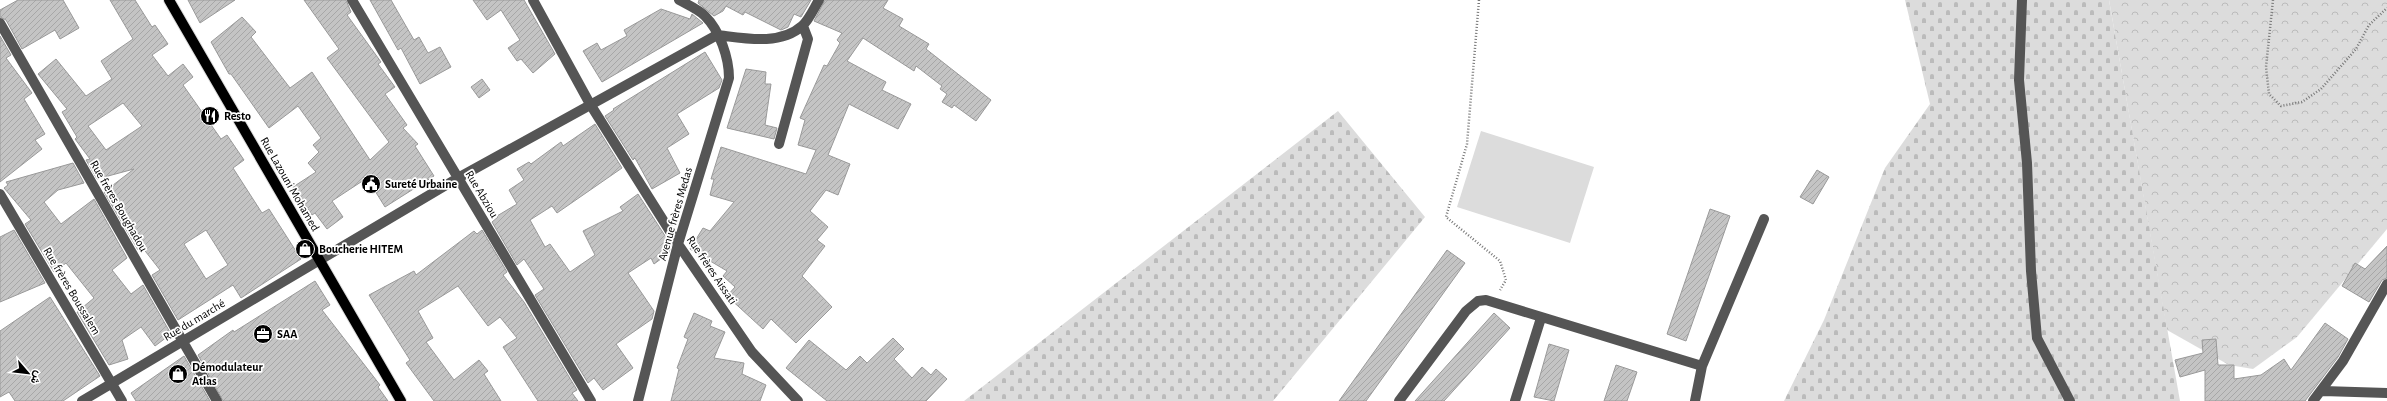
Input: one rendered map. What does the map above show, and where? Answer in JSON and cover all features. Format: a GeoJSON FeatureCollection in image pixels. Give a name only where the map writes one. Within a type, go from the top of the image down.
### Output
{"type":"FeatureCollection","features":[{"type":"Feature","properties":{"kind":"main road","name":"Rue Lazouni Mohamed"},"geometry":{"type":"LineString","coordinates":[[169,0],[401,401]]}},
{"type":"Feature","properties":{"kind":"street","name":"Rue Abziou"},"geometry":{"type":"LineString","coordinates":[[352,0],[590,401]]}},
{"type":"Feature","properties":{"kind":"street","name":"Rue frères Aissati"},"geometry":{"type":"LineString","coordinates":[[533,0],[590,104],[678,244],[752,352],[798,401]]}},
{"type":"Feature","properties":{"kind":"street","name":"Avenue frères Medas"},"geometry":{"type":"LineString","coordinates":[[638,401],[678,244],[729,78],[727,57],[717,35],[706,17],[679,0]]}},
{"type":"Feature","properties":{"kind":"street"},"geometry":{"type":"LineString","coordinates":[[717,35],[753,39],[790,34],[803,26],[819,0]]}},
{"type":"Feature","properties":{"kind":"street"},"geometry":{"type":"LineString","coordinates":[[2022,0],[2020,80],[2027,163],[2031,271],[2037,338],[2070,401]]}},
{"type":"Feature","properties":{"kind":"street","name":"Rue frères Boughadou"},"geometry":{"type":"LineString","coordinates":[[0,23],[182,343],[217,401]]}},
{"type":"Feature","properties":{"kind":"street"},"geometry":{"type":"LineString","coordinates":[[779,144],[808,39],[803,26]]}},
{"type":"Feature","properties":{"kind":"street","name":"Rue du marché"},"geometry":{"type":"LineString","coordinates":[[82,401],[182,343],[319,259],[458,178],[717,35]]}},
{"type":"Feature","properties":{"kind":"street","name":"Rue frères Boussalem"},"geometry":{"type":"LineString","coordinates":[[0,194],[122,401]]}},
{"type":"Feature","properties":{"kind":"street"},"geometry":{"type":"LineString","coordinates":[[1695,401],[1702,366],[1764,219]]}},
{"type":"Feature","properties":{"kind":"street"},"geometry":{"type":"LineString","coordinates":[[2313,401],[2323,391],[2343,361],[2387,284]]}},
{"type":"Feature","properties":{"kind":"street"},"geometry":{"type":"LineString","coordinates":[[1399,401],[1471,306],[1478,301],[1494,301],[1541,318],[1702,366]]}},
{"type":"Feature","properties":{"kind":"street"},"geometry":{"type":"LineString","coordinates":[[1515,401],[1541,318]]}},
{"type":"Feature","properties":{"kind":"street"},"geometry":{"type":"LineString","coordinates":[[2323,391],[2387,393]]}},
{"type":"Feature","properties":{"kind":"path"},"geometry":{"type":"LineString","coordinates":[[1479,0],[1467,144],[1446,217],[1500,261],[1506,280],[1494,301]]}},
{"type":"Feature","properties":{"kind":"path"},"geometry":{"type":"LineString","coordinates":[[2273,0],[2266,67],[2269,94],[2281,106],[2302,102],[2321,89],[2356,49],[2369,25],[2387,8]]}},
{"type":"Feature","properties":{"kind":"green space"},"geometry":{"type":"Polygon","coordinates":[[[1905,0],[2109,0],[2180,401],[1784,401],[1824,320],[1885,168],[1930,104],[1905,0]]]}},
{"type":"Feature","properties":{"kind":"green space"},"geometry":{"type":"Polygon","coordinates":[[[2109,0],[2387,0],[2387,229],[2297,337],[2253,369],[2229,365],[2167,330],[2109,0]]]}},
{"type":"Feature","properties":{"kind":"green space"},"geometry":{"type":"Polygon","coordinates":[[[1338,111],[1425,217],[1273,401],[964,401],[1338,111]]]}},
{"type":"Feature","properties":{"kind":"green space"},"geometry":{"type":"Polygon","coordinates":[[[1481,131],[1594,167],[1570,243],[1457,207],[1481,131]]]}},
{"type":"Feature","properties":{"kind":"building"},"geometry":{"type":"Polygon","coordinates":[[[18,0],[63,0],[79,28],[60,39],[55,30],[22,49],[6,20],[0,17],[0,10],[18,0]]]}},
{"type":"Feature","properties":{"kind":"building"},"geometry":{"type":"Polygon","coordinates":[[[110,0],[135,0],[152,27],[155,25],[168,44],[152,55],[168,76],[183,64],[193,77],[183,85],[221,139],[227,135],[244,160],[233,168],[262,213],[269,209],[301,259],[241,298],[233,285],[178,320],[152,275],[160,270],[142,247],[138,250],[104,192],[134,169],[97,179],[86,160],[90,159],[75,139],[77,137],[62,112],[67,109],[38,74],[56,59],[86,96],[112,79],[101,61],[133,39],[110,0]],[[123,103],[88,126],[106,150],[142,126],[123,103]],[[206,230],[184,244],[206,279],[228,265],[206,230]]]}},
{"type":"Feature","properties":{"kind":"building"},"geometry":{"type":"Polygon","coordinates":[[[188,0],[235,0],[200,23],[188,0]]]}},
{"type":"Feature","properties":{"kind":"building"},"geometry":{"type":"Polygon","coordinates":[[[304,0],[346,0],[351,12],[347,15],[381,62],[378,64],[395,87],[385,94],[407,125],[403,128],[418,144],[415,146],[434,176],[385,207],[367,178],[332,201],[343,217],[327,229],[315,213],[312,215],[293,187],[316,172],[308,163],[319,152],[313,145],[321,138],[298,106],[269,128],[231,74],[229,74],[211,42],[242,17],[256,32],[251,37],[290,88],[312,72],[370,160],[389,142],[327,58],[339,49],[304,0]]]}},
{"type":"Feature","properties":{"kind":"building"},"geometry":{"type":"Polygon","coordinates":[[[370,0],[391,0],[414,40],[419,37],[428,53],[440,47],[451,67],[420,84],[401,48],[398,50],[370,0]]]}},
{"type":"Feature","properties":{"kind":"building"},"geometry":{"type":"Polygon","coordinates":[[[473,0],[524,0],[555,54],[533,73],[521,59],[517,61],[508,48],[520,40],[501,10],[487,20],[473,0]]]}},
{"type":"Feature","properties":{"kind":"building"},"geometry":{"type":"Polygon","coordinates":[[[699,0],[811,0],[801,17],[794,14],[788,27],[781,30],[745,12],[743,15],[726,6],[723,11],[714,16],[698,3],[699,0]]]}},
{"type":"Feature","properties":{"kind":"building"},"geometry":{"type":"Polygon","coordinates":[[[825,0],[888,0],[883,8],[903,19],[899,26],[929,44],[926,49],[991,100],[976,121],[954,105],[952,108],[942,102],[947,94],[940,89],[942,86],[916,66],[914,71],[863,38],[847,61],[886,82],[882,90],[911,104],[898,129],[849,104],[828,155],[850,164],[838,195],[826,190],[810,211],[828,227],[817,240],[825,246],[802,276],[832,307],[796,343],[771,319],[763,329],[727,296],[735,287],[723,276],[727,271],[690,249],[703,228],[710,231],[734,202],[710,195],[714,179],[711,179],[721,147],[806,174],[816,150],[798,145],[805,120],[800,118],[824,65],[827,66],[840,43],[837,40],[842,33],[814,21],[825,0]]]}},
{"type":"Feature","properties":{"kind":"building"},"geometry":{"type":"Polygon","coordinates":[[[661,9],[690,19],[692,14],[703,23],[602,82],[583,51],[597,43],[601,50],[627,36],[624,30],[661,9]]]}},
{"type":"Feature","properties":{"kind":"building"},"geometry":{"type":"Polygon","coordinates":[[[0,36],[11,55],[6,58],[32,93],[24,99],[45,134],[35,140],[42,149],[0,182],[0,36]]]}},
{"type":"Feature","properties":{"kind":"building"},"geometry":{"type":"Polygon","coordinates":[[[705,52],[722,80],[719,88],[677,114],[689,134],[667,148],[680,173],[652,189],[635,158],[633,160],[605,116],[614,110],[613,109],[705,52]]]}},
{"type":"Feature","properties":{"kind":"building"},"geometry":{"type":"Polygon","coordinates":[[[746,69],[766,72],[765,84],[771,84],[765,125],[777,128],[774,139],[727,128],[746,69]]]}},
{"type":"Feature","properties":{"kind":"building"},"geometry":{"type":"Polygon","coordinates":[[[482,79],[490,90],[479,98],[471,87],[482,79]]]}},
{"type":"Feature","properties":{"kind":"building"},"geometry":{"type":"Polygon","coordinates":[[[595,124],[622,168],[557,213],[552,206],[530,220],[545,247],[550,244],[570,272],[595,255],[583,231],[623,211],[620,207],[638,194],[671,245],[669,253],[654,264],[651,258],[628,273],[654,311],[652,319],[616,344],[633,368],[603,390],[594,378],[588,383],[535,295],[544,289],[524,259],[517,265],[492,222],[498,217],[497,216],[517,204],[509,190],[524,180],[517,169],[529,162],[531,164],[561,142],[563,146],[595,124]]]}},
{"type":"Feature","properties":{"kind":"building"},"geometry":{"type":"Polygon","coordinates":[[[73,163],[84,183],[58,190],[44,202],[61,224],[94,199],[127,258],[112,270],[131,294],[143,285],[171,334],[155,346],[141,327],[122,340],[128,359],[109,365],[77,312],[94,298],[66,263],[54,272],[25,224],[31,220],[4,188],[8,185],[6,182],[73,163]]]}},
{"type":"Feature","properties":{"kind":"building"},"geometry":{"type":"Polygon","coordinates":[[[1817,170],[1829,177],[1813,204],[1800,197],[1817,170]]]}},
{"type":"Feature","properties":{"kind":"building"},"geometry":{"type":"Polygon","coordinates":[[[1710,209],[1730,216],[1686,341],[1667,334],[1710,209]]]}},
{"type":"Feature","properties":{"kind":"building"},"geometry":{"type":"Polygon","coordinates":[[[14,230],[45,283],[0,302],[0,237],[14,230]]]}},
{"type":"Feature","properties":{"kind":"building"},"geometry":{"type":"Polygon","coordinates":[[[482,230],[507,272],[503,275],[524,302],[577,390],[572,393],[578,401],[538,401],[503,347],[517,338],[500,317],[488,326],[458,286],[418,311],[433,338],[426,342],[454,380],[479,360],[488,371],[484,374],[501,401],[434,401],[406,363],[410,360],[369,295],[414,271],[416,275],[474,231],[477,234],[482,230]]]}},
{"type":"Feature","properties":{"kind":"building"},"geometry":{"type":"Polygon","coordinates":[[[2387,246],[2387,278],[2382,280],[2369,302],[2342,286],[2355,263],[2365,269],[2387,246]]]}},
{"type":"Feature","properties":{"kind":"building"},"geometry":{"type":"Polygon","coordinates":[[[1447,250],[1465,263],[1366,401],[1339,401],[1447,250]]]}},
{"type":"Feature","properties":{"kind":"building"},"geometry":{"type":"Polygon","coordinates":[[[315,281],[330,305],[322,310],[380,385],[378,387],[388,401],[223,401],[198,355],[233,330],[234,332],[315,281]]]}},
{"type":"Feature","properties":{"kind":"building"},"geometry":{"type":"Polygon","coordinates":[[[50,297],[100,376],[63,401],[15,401],[9,392],[0,397],[0,331],[50,297]]]}},
{"type":"Feature","properties":{"kind":"building"},"geometry":{"type":"Polygon","coordinates":[[[694,313],[712,321],[710,326],[725,332],[714,358],[744,363],[742,374],[766,385],[760,401],[671,401],[679,369],[677,368],[688,339],[684,337],[694,313]]]}},
{"type":"Feature","properties":{"kind":"building"},"geometry":{"type":"Polygon","coordinates":[[[1494,313],[1510,328],[1444,401],[1415,401],[1494,313]]]}},
{"type":"Feature","properties":{"kind":"building"},"geometry":{"type":"Polygon","coordinates":[[[2325,323],[2348,339],[2338,357],[2305,401],[2205,401],[2205,370],[2180,377],[2175,360],[2203,353],[2202,340],[2216,339],[2218,365],[2234,365],[2234,379],[2261,375],[2284,359],[2291,370],[2325,323]]]}},
{"type":"Feature","properties":{"kind":"building"},"geometry":{"type":"Polygon","coordinates":[[[893,338],[904,349],[894,359],[912,378],[922,367],[931,375],[936,369],[947,379],[926,401],[827,401],[786,368],[809,340],[846,370],[860,356],[867,363],[893,338]]]}},
{"type":"Feature","properties":{"kind":"building"},"geometry":{"type":"Polygon","coordinates":[[[1549,344],[1569,350],[1554,401],[1534,397],[1549,344]]]}},
{"type":"Feature","properties":{"kind":"building","name":"Démodulateur Atlas"},"geometry":{"type":"Polygon","coordinates":[[[184,356],[210,401],[136,401],[131,393],[184,356]]]}},
{"type":"Feature","properties":{"kind":"building"},"geometry":{"type":"Polygon","coordinates":[[[1616,365],[1637,372],[1627,401],[1604,401],[1616,365]]]}},
{"type":"Feature","properties":{"kind":"place","name":"Resto"},"geometry":{"type":"Point","coordinates":[210,116]}},
{"type":"Feature","properties":{"kind":"place","name":"Sureté Urbaine"},"geometry":{"type":"Point","coordinates":[371,184]}},
{"type":"Feature","properties":{"kind":"place","name":"Boucherie HITEM"},"geometry":{"type":"Point","coordinates":[305,249]}},
{"type":"Feature","properties":{"kind":"place","name":"SAA"},"geometry":{"type":"Point","coordinates":[263,334]}},
{"type":"Feature","properties":{"kind":"place","name":"Démodulateur Atlas"},"geometry":{"type":"Point","coordinates":[178,374]}}]}
